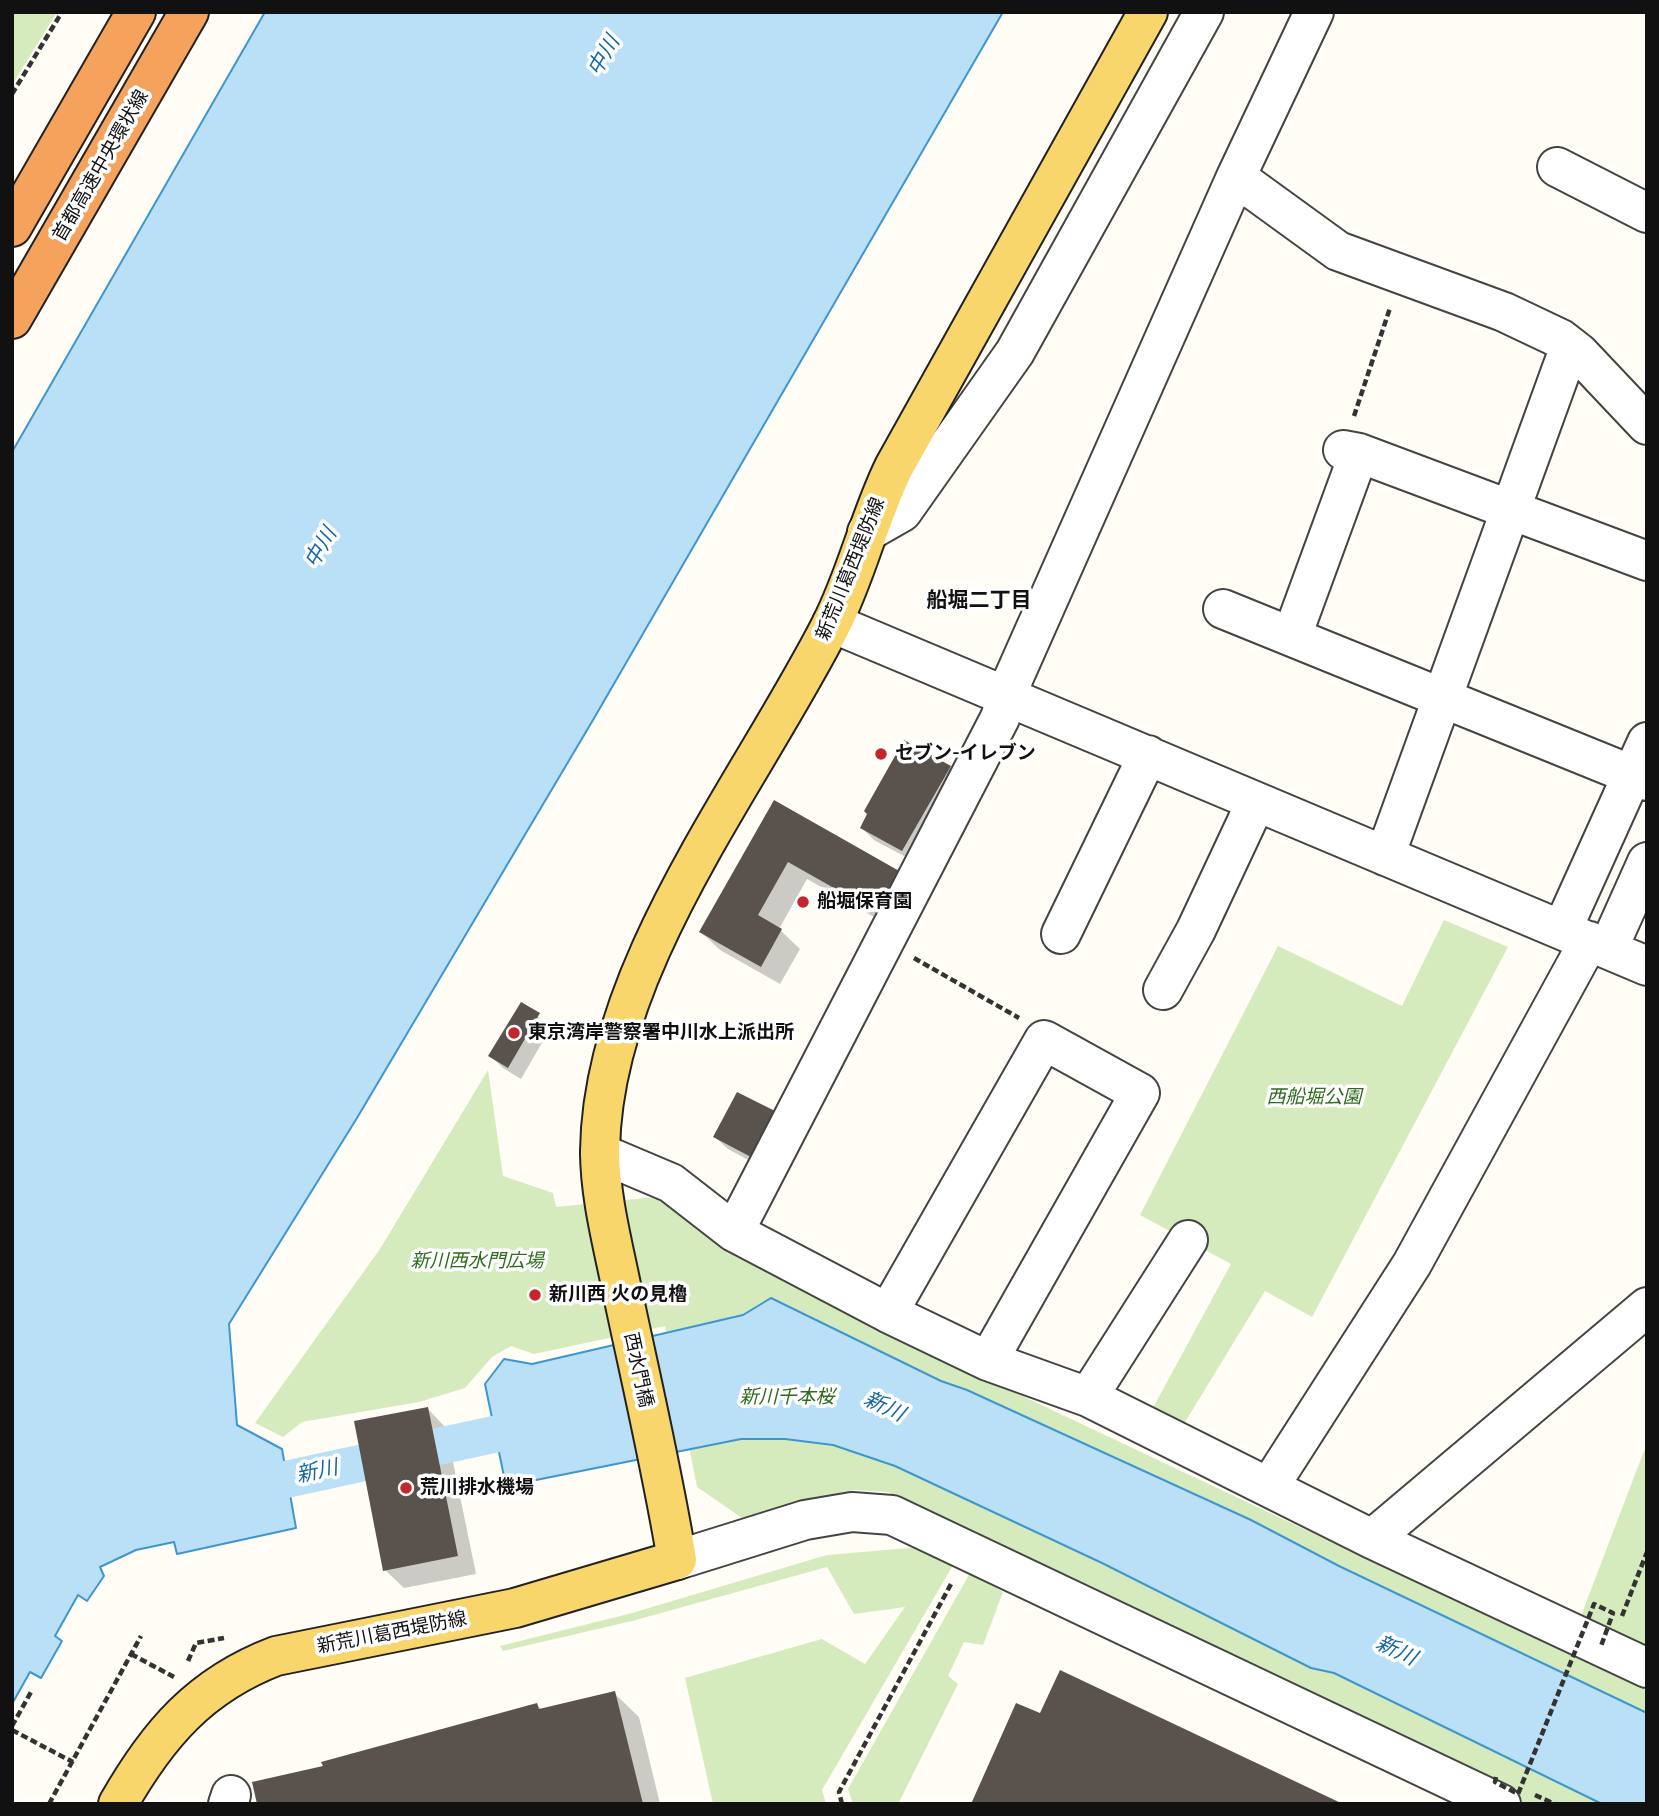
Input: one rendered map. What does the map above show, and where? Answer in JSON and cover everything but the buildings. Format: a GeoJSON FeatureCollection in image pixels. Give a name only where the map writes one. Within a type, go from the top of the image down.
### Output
{"type":"FeatureCollection","features":[{"type":"Feature","properties":{"kind":"highway"},"geometry":{"type":"LineString","coordinates":[[85,101],[127,12]]}},
{"type":"Feature","properties":{"kind":"highway"},"geometry":{"type":"LineString","coordinates":[[12,227],[136,12]]}},
{"type":"Feature","properties":{"kind":"highway","name":"首都高速中央環状線"},"geometry":{"type":"LineString","coordinates":[[12,318],[189,12]]}},
{"type":"Feature","properties":{"kind":"highway"},"geometry":{"type":"LineString","coordinates":[[169,48],[199,12]]}},
{"type":"Feature","properties":{"kind":"main road","name":"新荒川葛西堤防線"},"geometry":{"type":"LineString","coordinates":[[609,1226],[600,1153],[603,1105],[622,1019],[637,981],[677,900],[832,623],[874,508],[894,467],[1148,12]]}},
{"type":"Feature","properties":{"kind":"main road","name":"西水門橋"},"geometry":{"type":"LineString","coordinates":[[609,1226],[677,1560]]}},
{"type":"Feature","properties":{"kind":"main road","name":"新荒川葛西堤防線"},"geometry":{"type":"LineString","coordinates":[[117,1804],[174,1721],[207,1691],[243,1668],[276,1656],[515,1608],[677,1560]]}},
{"type":"Feature","properties":{"kind":"street"},"geometry":{"type":"LineString","coordinates":[[867,532],[902,512],[1015,352],[1204,12]]}},
{"type":"Feature","properties":{"kind":"street"},"geometry":{"type":"LineString","coordinates":[[734,1232],[1000,718],[1236,177],[1314,12]]}},
{"type":"Feature","properties":{"kind":"street"},"geometry":{"type":"LineString","coordinates":[[1557,167],[1647,213]]}},
{"type":"Feature","properties":{"kind":"street"},"geometry":{"type":"LineString","coordinates":[[1236,177],[1338,251],[1504,312],[1570,346],[1647,425]]}},
{"type":"Feature","properties":{"kind":"street"},"geometry":{"type":"LineString","coordinates":[[1385,856],[1570,346]]}},
{"type":"Feature","properties":{"kind":"street"},"geometry":{"type":"LineString","coordinates":[[1292,636],[1351,452],[1647,561]]}},
{"type":"Feature","properties":{"kind":"street"},"geometry":{"type":"LineString","coordinates":[[1223,608],[1442,697],[1642,766],[1586,940]]}},
{"type":"Feature","properties":{"kind":"street"},"geometry":{"type":"LineString","coordinates":[[832,623],[1647,966]]}},
{"type":"Feature","properties":{"kind":"street"},"geometry":{"type":"LineString","coordinates":[[1061,934],[1148,755]]}},
{"type":"Feature","properties":{"kind":"street"},"geometry":{"type":"LineString","coordinates":[[1163,990],[1196,930],[1256,802]]}},
{"type":"Feature","properties":{"kind":"street"},"geometry":{"type":"LineString","coordinates":[[1269,1487],[1412,1264],[1586,940],[1647,862]]}},
{"type":"Feature","properties":{"kind":"street"},"geometry":{"type":"LineString","coordinates":[[888,1312],[1044,1040],[1140,1093],[988,1361]]}},
{"type":"Feature","properties":{"kind":"street"},"geometry":{"type":"LineString","coordinates":[[600,1153],[671,1183],[734,1232],[888,1312],[988,1361],[1088,1397],[1372,1539],[1647,1668]]}},
{"type":"Feature","properties":{"kind":"street"},"geometry":{"type":"LineString","coordinates":[[1088,1397],[1188,1240]]}},
{"type":"Feature","properties":{"kind":"street"},"geometry":{"type":"LineString","coordinates":[[1372,1539],[1647,1307]]}},
{"type":"Feature","properties":{"kind":"street"},"geometry":{"type":"LineString","coordinates":[[677,1560],[805,1520],[852,1512],[892,1515],[1499,1791]]}},
{"type":"Feature","properties":{"kind":"path"},"geometry":{"type":"LineString","coordinates":[[12,94],[62,12]]}},
{"type":"Feature","properties":{"kind":"path"},"geometry":{"type":"LineString","coordinates":[[1351,452],[1402,274]]}},
{"type":"Feature","properties":{"kind":"path"},"geometry":{"type":"LineString","coordinates":[[886,942],[1044,1032],[1044,1040]]}},
{"type":"Feature","properties":{"kind":"path"},"geometry":{"type":"LineString","coordinates":[[842,1804],[839,1792],[970,1549]]}},
{"type":"Feature","properties":{"kind":"path"},"geometry":{"type":"LineString","coordinates":[[1605,1648],[1647,1552]]}},
{"type":"Feature","properties":{"kind":"path"},"geometry":{"type":"LineString","coordinates":[[1499,1791],[1495,1782],[1518,1794],[1594,1604],[1613,1613],[1605,1648]]}},
{"type":"Feature","properties":{"kind":"path"},"geometry":{"type":"LineString","coordinates":[[49,1804],[141,1636]]}},
{"type":"Feature","properties":{"kind":"path"},"geometry":{"type":"LineString","coordinates":[[184,1667],[197,1643]]}},
{"type":"Feature","properties":{"kind":"path"},"geometry":{"type":"LineString","coordinates":[[131,1654],[178,1679]]}},
{"type":"Feature","properties":{"kind":"path"},"geometry":{"type":"LineString","coordinates":[[31,1692],[12,1728],[73,1762]]}},
{"type":"Feature","properties":{"kind":"green space"},"geometry":{"type":"Polygon","coordinates":[[[12,12],[57,12],[12,85],[12,12]]]}},
{"type":"Feature","properties":{"kind":"green space","name":"西船堀公園"},"geometry":{"type":"Polygon","coordinates":[[[1444,920],[1508,947],[1312,1317],[1265,1291],[1179,1432],[1148,1417],[1231,1264],[1140,1215],[1278,946],[1402,1006],[1444,920]]]}},
{"type":"Feature","properties":{"kind":"green space","name":"新川千本桜"},"geometry":{"type":"Polygon","coordinates":[[[488,1070],[503,1176],[553,1193],[556,1207],[656,1197],[714,1241],[870,1324],[1647,1687],[1647,1804],[1508,1804],[972,1545],[889,1492],[854,1490],[742,1518],[697,1487],[665,1326],[534,1354],[511,1346],[492,1357],[465,1388],[419,1402],[302,1422],[283,1437],[255,1423],[380,1249],[488,1070]]]}},
{"type":"Feature","properties":{"kind":"green space"},"geometry":{"type":"Polygon","coordinates":[[[1647,1443],[1647,1662],[1576,1629],[1647,1443]]]}},
{"type":"Feature","properties":{"kind":"green space"},"geometry":{"type":"Polygon","coordinates":[[[921,1547],[953,1565],[822,1790],[826,1804],[713,1804],[685,1678],[822,1639],[865,1664],[905,1607],[854,1614],[827,1567],[632,1621],[503,1651],[500,1646],[632,1613],[827,1555],[921,1547]]]}},
{"type":"Feature","properties":{"kind":"green space"},"geometry":{"type":"Polygon","coordinates":[[[970,1573],[1003,1592],[983,1645],[964,1642],[948,1676],[958,1684],[898,1804],[853,1804],[848,1789],[970,1573]]]}},
{"type":"Feature","properties":{"kind":"water","name":"中川"},"geometry":{"type":"Polygon","coordinates":[[[265,12],[1003,12],[593,720],[357,1118],[229,1324],[237,1425],[282,1449],[296,1528],[177,1554],[174,1542],[136,1550],[100,1567],[104,1576],[87,1601],[78,1595],[55,1636],[62,1641],[41,1678],[30,1672],[12,1704],[12,452],[265,12]]]}},
{"type":"Feature","properties":{"kind":"water","name":"新川千本桜"},"geometry":{"type":"Polygon","coordinates":[[[771,1298],[941,1381],[967,1390],[1251,1520],[1339,1566],[1647,1713],[1647,1804],[1602,1804],[1334,1673],[1311,1668],[1102,1563],[895,1466],[833,1445],[785,1439],[741,1439],[506,1486],[485,1384],[504,1359],[532,1364],[743,1315],[771,1298]]]}},
{"type":"Feature","properties":{"kind":"waterway","name":"新川"},"geometry":{"type":"LineString","coordinates":[[240,1482],[252,1486],[542,1424]]}},
{"type":"Feature","properties":{"kind":"place","name":"セブン-イレブン"},"geometry":{"type":"Point","coordinates":[881,754]}},
{"type":"Feature","properties":{"kind":"place","name":"船堀保育園"},"geometry":{"type":"Point","coordinates":[803,902]}},
{"type":"Feature","properties":{"kind":"place","name":"東京湾岸警察署中川水上派出所"},"geometry":{"type":"Point","coordinates":[514,1033]}},
{"type":"Feature","properties":{"kind":"place","name":"新川西 火の見櫓"},"geometry":{"type":"Point","coordinates":[535,1295]}},
{"type":"Feature","properties":{"kind":"place","name":"荒川排水機場"},"geometry":{"type":"Point","coordinates":[406,1488]}},
{"type":"Feature","properties":{"kind":"district","name":"船堀二丁目"},"geometry":{"type":"Point","coordinates":[979,601]}},
{"type":"Feature","properties":{"kind":"park label","name":"新川西水門広場"},"geometry":{"type":"Point","coordinates":[477,1262]}}]}
